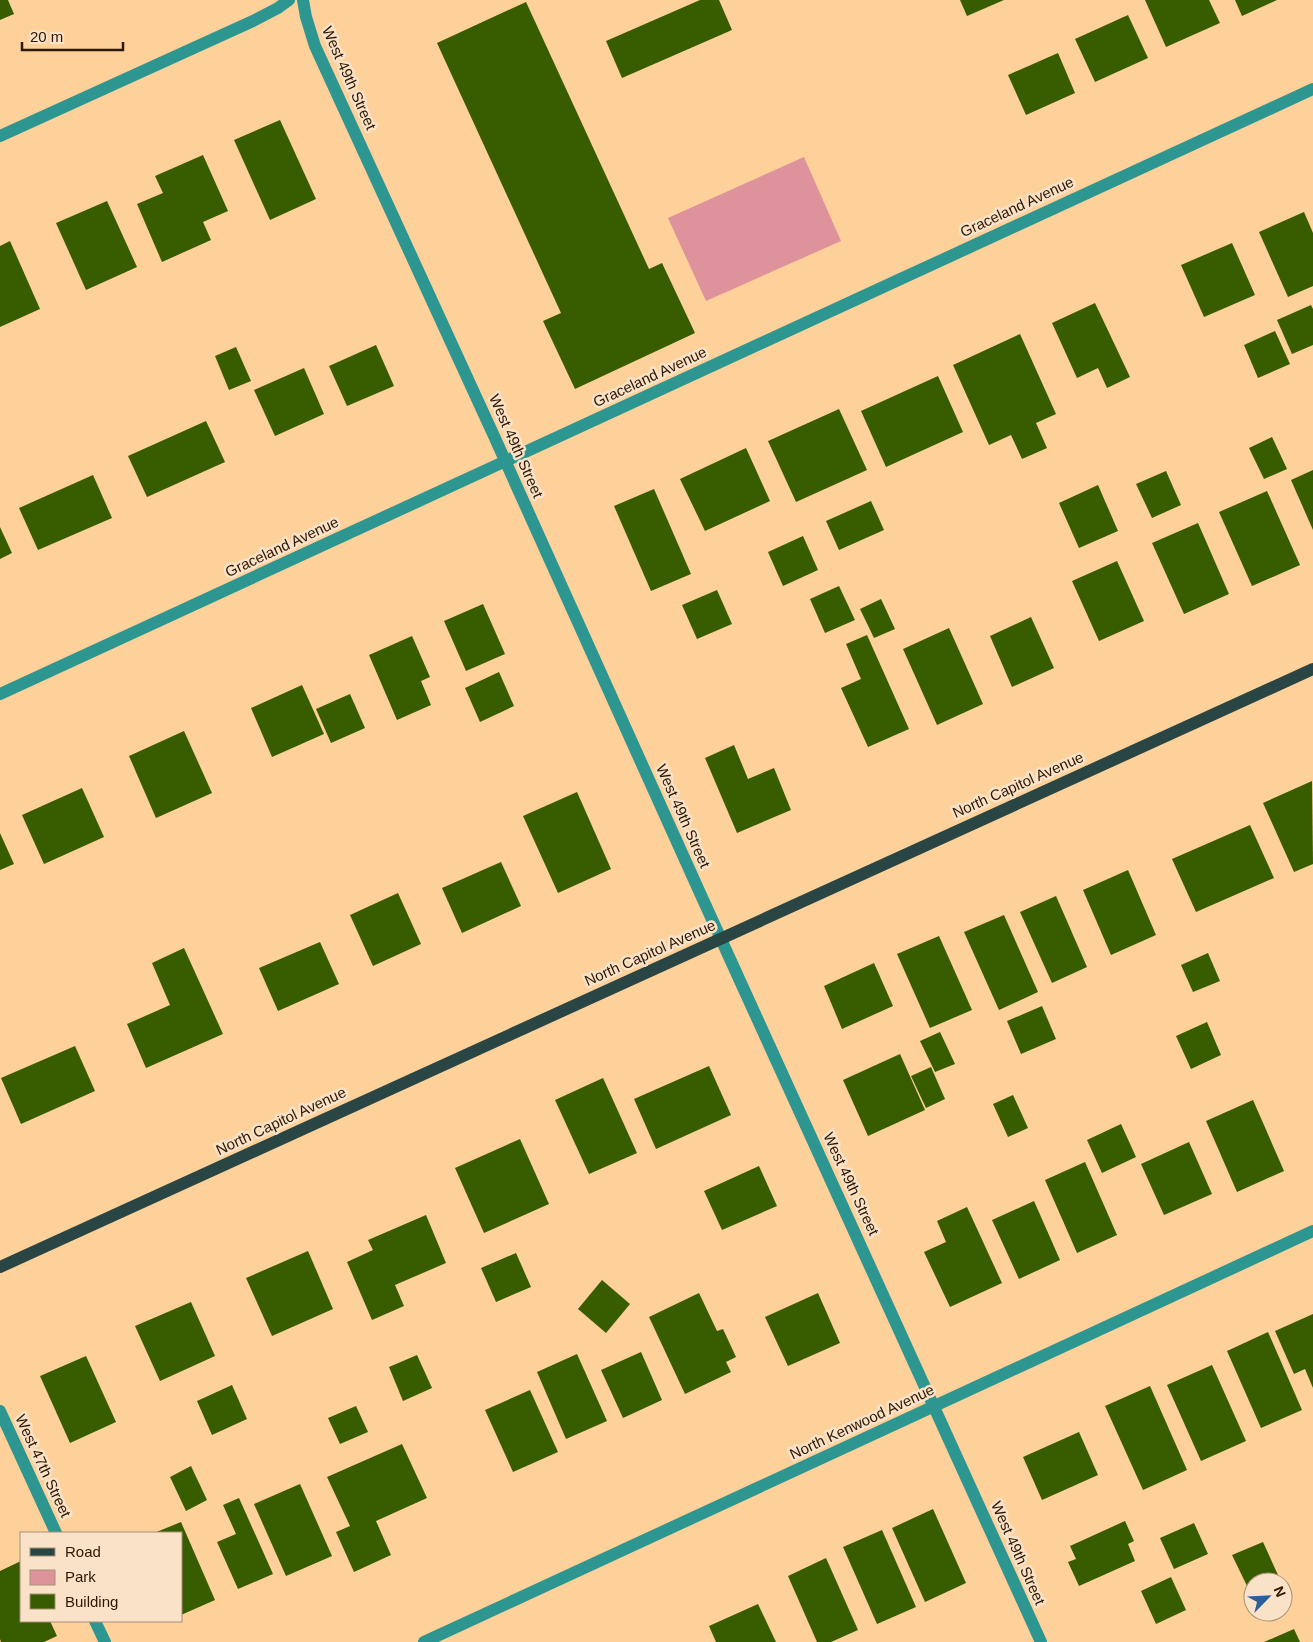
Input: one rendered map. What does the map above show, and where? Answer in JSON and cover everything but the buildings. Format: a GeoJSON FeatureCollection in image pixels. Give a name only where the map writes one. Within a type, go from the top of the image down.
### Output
{"type":"FeatureCollection","features":[{"type":"Feature","properties":{"kind":"main road","name":"North Capitol Avenue"},"geometry":{"type":"LineString","coordinates":[[0,1267],[1313,669]]}},
{"type":"Feature","properties":{"kind":"street"},"geometry":{"type":"LineString","coordinates":[[0,136],[259,18],[289,0]]}},
{"type":"Feature","properties":{"kind":"street","name":"West 49th Street"},"geometry":{"type":"LineString","coordinates":[[302,0],[315,46],[506,462],[1041,1642]]}},
{"type":"Feature","properties":{"kind":"street","name":"Graceland Avenue"},"geometry":{"type":"LineString","coordinates":[[0,694],[1313,90]]}},
{"type":"Feature","properties":{"kind":"street","name":"North Kenwood Avenue"},"geometry":{"type":"LineString","coordinates":[[424,1642],[1313,1231]]}},
{"type":"Feature","properties":{"kind":"street","name":"West 47th Street"},"geometry":{"type":"LineString","coordinates":[[0,1412],[56,1532]]}},
{"type":"Feature","properties":{"kind":"street"},"geometry":{"type":"LineString","coordinates":[[95,1622],[105,1642]]}},
{"type":"Feature","properties":{"kind":"green space"},"geometry":{"type":"Polygon","coordinates":[[[804,157],[841,241],[706,301],[668,218],[804,157]]]}}]}
